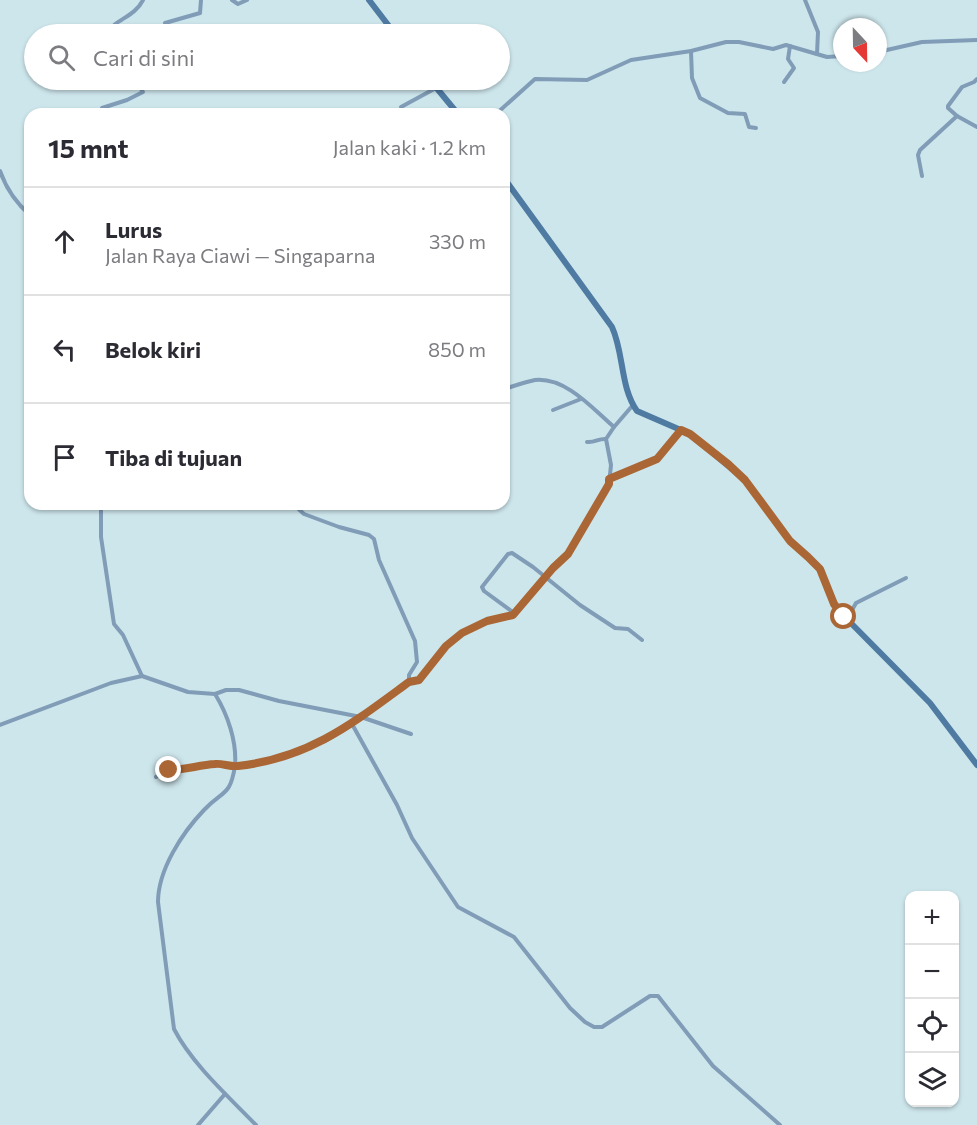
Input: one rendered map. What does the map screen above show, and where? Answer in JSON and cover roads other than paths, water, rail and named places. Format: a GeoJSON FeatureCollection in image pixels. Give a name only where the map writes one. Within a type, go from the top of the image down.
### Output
{"type":"FeatureCollection","features":[{"type":"Feature","properties":{"kind":"main road"},"geometry":{"type":"LineString","coordinates":[[369,0],[387,24]]}},
{"type":"Feature","properties":{"kind":"main road"},"geometry":{"type":"LineString","coordinates":[[438,90],[453,108]]}},
{"type":"Feature","properties":{"kind":"main road"},"geometry":{"type":"LineString","coordinates":[[510,191],[612,327],[633,405],[642,415],[690,434],[745,480],[790,541],[820,569],[834,604],[844,617],[898,669],[943,718],[977,765]]}},
{"type":"Feature","properties":{"kind":"street"},"geometry":{"type":"LineString","coordinates":[[117,24],[132,15],[143,0]]}},
{"type":"Feature","properties":{"kind":"street"},"geometry":{"type":"LineString","coordinates":[[165,23],[201,14],[201,0]]}},
{"type":"Feature","properties":{"kind":"street"},"geometry":{"type":"LineString","coordinates":[[232,0],[238,4],[247,0]]}},
{"type":"Feature","properties":{"kind":"street"},"geometry":{"type":"LineString","coordinates":[[804,0],[818,32],[817,54]]}},
{"type":"Feature","properties":{"kind":"street"},"geometry":{"type":"LineString","coordinates":[[887,50],[922,42],[977,40]]}},
{"type":"Feature","properties":{"kind":"street"},"geometry":{"type":"LineString","coordinates":[[503,108],[535,79],[587,80],[631,60],[691,51],[733,41],[773,49],[786,45],[827,57],[833,57]]}},
{"type":"Feature","properties":{"kind":"street"},"geometry":{"type":"LineString","coordinates":[[784,82],[794,68],[788,59],[790,46]]}},
{"type":"Feature","properties":{"kind":"street"},"geometry":{"type":"LineString","coordinates":[[691,51],[692,78],[700,98],[728,112],[745,114],[749,127],[756,128]]}},
{"type":"Feature","properties":{"kind":"street"},"geometry":{"type":"LineString","coordinates":[[977,79],[962,87],[948,106],[957,116],[977,127]]}},
{"type":"Feature","properties":{"kind":"street"},"geometry":{"type":"LineString","coordinates":[[102,108],[127,100],[143,90]]}},
{"type":"Feature","properties":{"kind":"street"},"geometry":{"type":"LineString","coordinates":[[401,107],[431,90]]}},
{"type":"Feature","properties":{"kind":"street"},"geometry":{"type":"LineString","coordinates":[[922,176],[918,155],[920,150],[957,116]]}},
{"type":"Feature","properties":{"kind":"street"},"geometry":{"type":"LineString","coordinates":[[0,171],[2,182],[24,210]]}},
{"type":"Feature","properties":{"kind":"street"},"geometry":{"type":"LineString","coordinates":[[510,388],[542,380],[571,390],[614,427]]}},
{"type":"Feature","properties":{"kind":"street"},"geometry":{"type":"LineString","coordinates":[[553,410],[582,399]]}},
{"type":"Feature","properties":{"kind":"street"},"geometry":{"type":"LineString","coordinates":[[156,777],[166,770],[182,770],[215,764],[235,766],[287,756],[325,741],[409,682],[422,678],[446,646],[462,633],[487,621],[513,615],[568,554],[609,484],[611,465],[606,439],[633,405]]}},
{"type":"Feature","properties":{"kind":"street"},"geometry":{"type":"LineString","coordinates":[[609,479],[657,459],[681,430]]}},
{"type":"Feature","properties":{"kind":"street"},"geometry":{"type":"LineString","coordinates":[[587,442],[594,443],[606,439]]}},
{"type":"Feature","properties":{"kind":"street"},"geometry":{"type":"LineString","coordinates":[[101,510],[101,537],[114,624],[123,635],[142,676]]}},
{"type":"Feature","properties":{"kind":"street"},"geometry":{"type":"LineString","coordinates":[[300,510],[304,514],[369,535],[374,539],[379,558],[416,645],[416,664],[410,673],[409,682]]}},
{"type":"Feature","properties":{"kind":"street"},"geometry":{"type":"LineString","coordinates":[[514,613],[484,591],[482,587],[508,554],[515,554],[615,628],[628,629],[642,640]]}},
{"type":"Feature","properties":{"kind":"street"},"geometry":{"type":"LineString","coordinates":[[844,617],[851,612],[856,603],[906,578]]}},
{"type":"Feature","properties":{"kind":"street"},"geometry":{"type":"LineString","coordinates":[[0,725],[106,684],[142,676],[188,692],[215,694],[226,690],[239,690],[279,701],[361,717],[411,734]]}},
{"type":"Feature","properties":{"kind":"street"},"geometry":{"type":"LineString","coordinates":[[215,694],[227,720],[236,755],[231,787],[193,822],[173,854],[158,888],[160,921],[174,1029],[182,1042],[225,1093],[256,1125]]}},
{"type":"Feature","properties":{"kind":"street"},"geometry":{"type":"LineString","coordinates":[[351,724],[397,805],[412,838],[458,907],[514,938],[570,1008],[594,1027],[598,1028],[609,1023],[650,996],[658,996],[713,1066],[780,1125]]}},
{"type":"Feature","properties":{"kind":"street"},"geometry":{"type":"LineString","coordinates":[[198,1125],[225,1093]]}}]}
